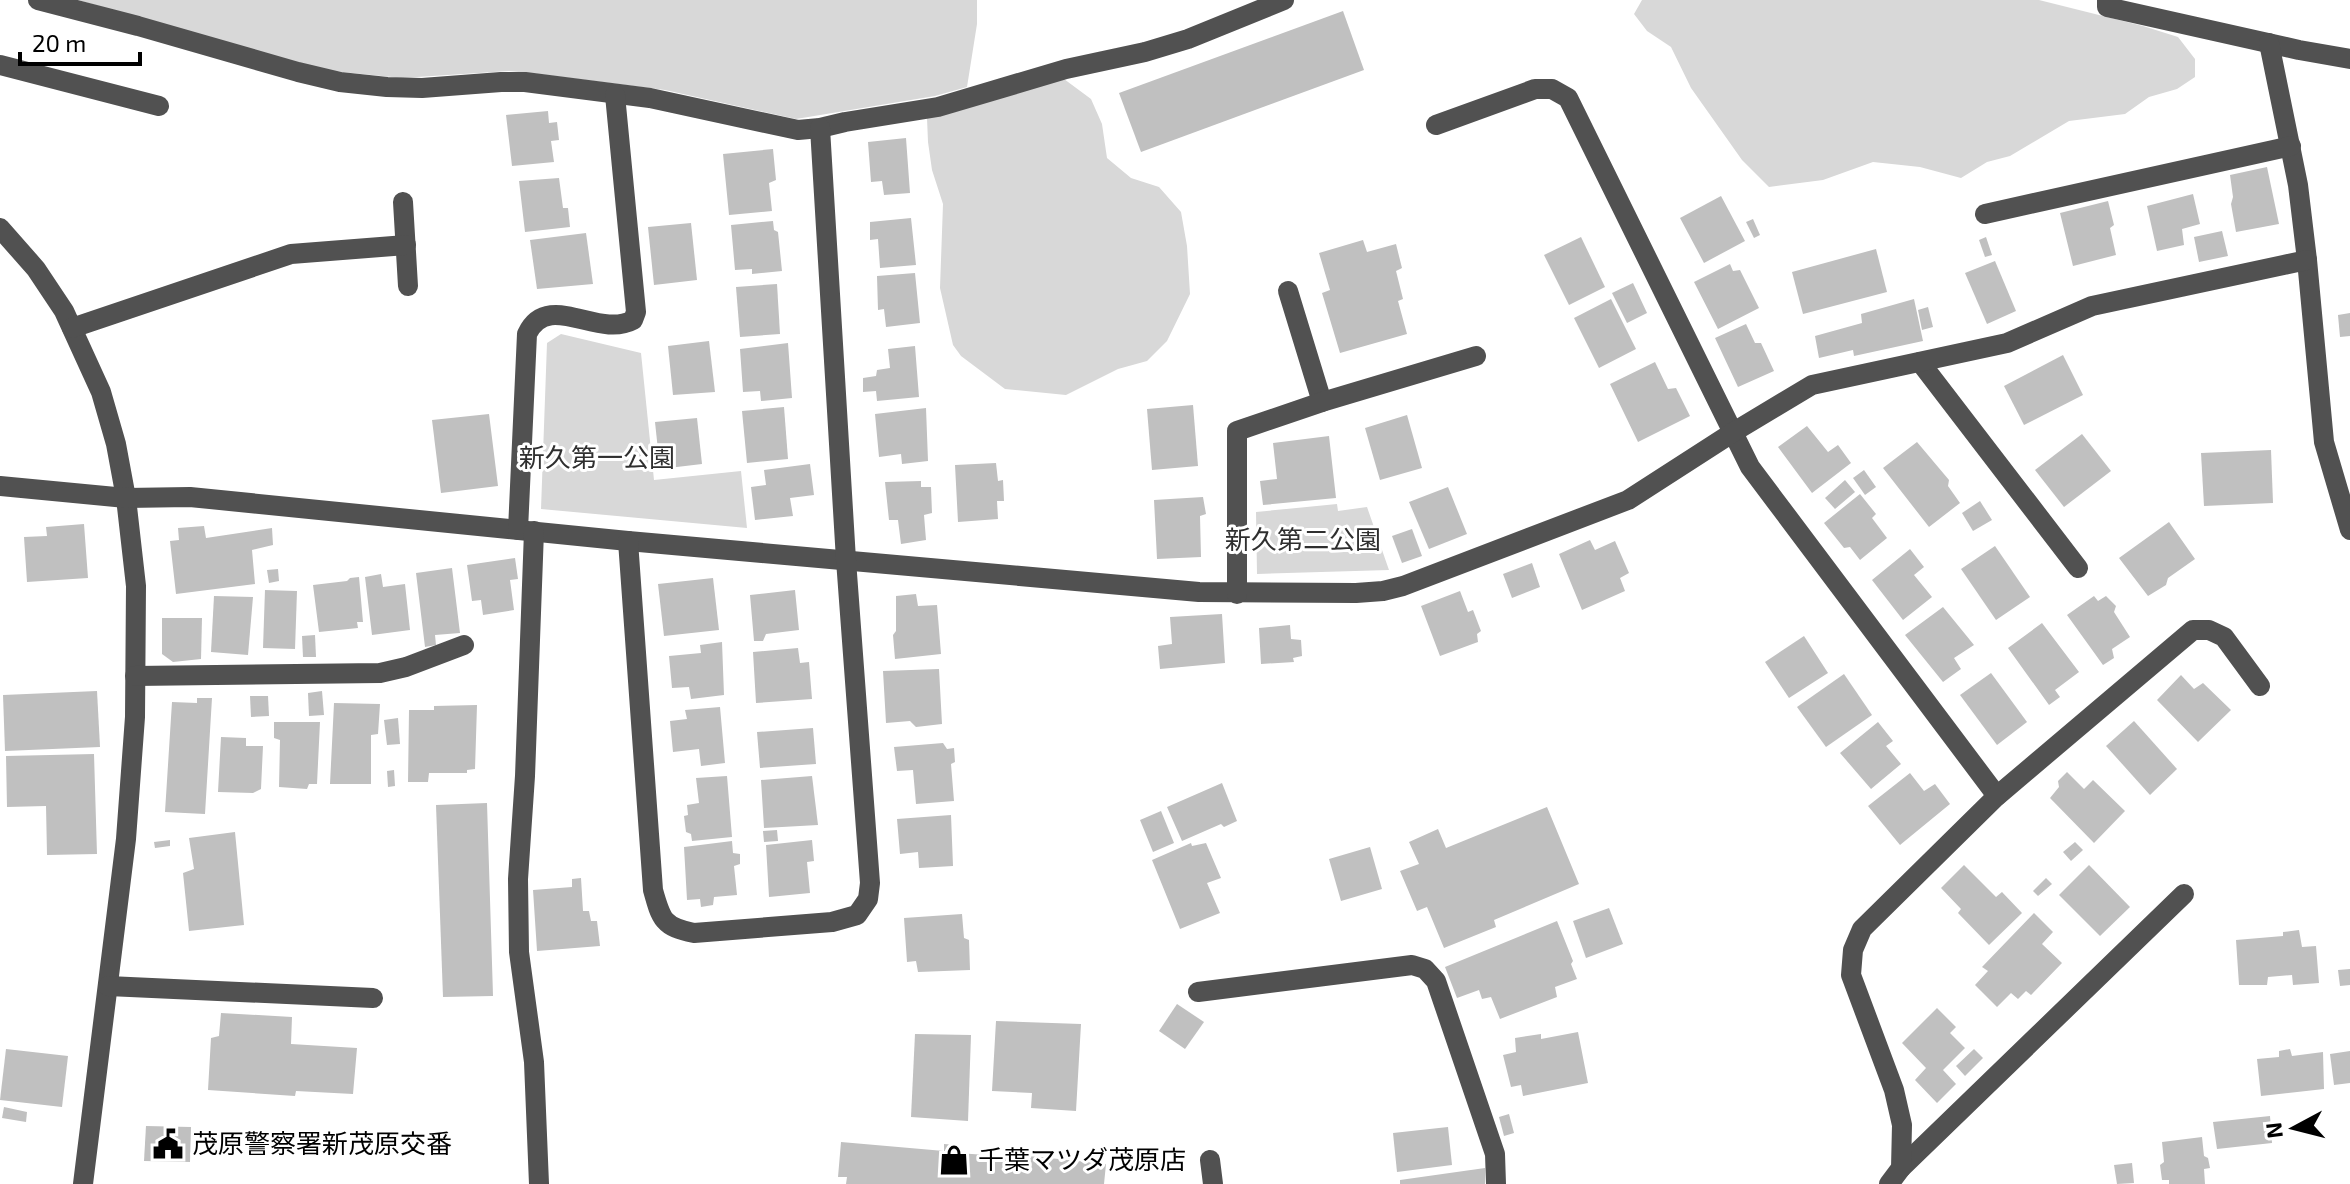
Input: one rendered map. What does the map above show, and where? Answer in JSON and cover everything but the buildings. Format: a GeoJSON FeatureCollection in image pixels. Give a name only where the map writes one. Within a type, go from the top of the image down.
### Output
{"type":"FeatureCollection","features":[{"type":"Feature","properties":{"kind":"street"},"geometry":{"type":"LineString","coordinates":[[38,0],[340,82],[422,88],[525,82],[650,98],[798,130],[938,107],[1066,69],[1145,52],[1188,39],[1284,0]]}},
{"type":"Feature","properties":{"kind":"street"},"geometry":{"type":"LineString","coordinates":[[2107,0],[2107,7],[2350,59]]}},
{"type":"Feature","properties":{"kind":"street"},"geometry":{"type":"LineString","coordinates":[[2269,43],[2298,185],[2324,442],[2350,530]]}},
{"type":"Feature","properties":{"kind":"street"},"geometry":{"type":"LineString","coordinates":[[0,65],[159,106]]}},
{"type":"Feature","properties":{"kind":"street"},"geometry":{"type":"LineString","coordinates":[[1436,125],[1535,89],[1552,89],[1568,98],[1750,467],[1997,796]]}},
{"type":"Feature","properties":{"kind":"street"},"geometry":{"type":"LineString","coordinates":[[539,1184],[534,1062],[519,952],[518,879],[525,776],[527,334],[533,323],[545,315],[560,315],[602,325],[624,325],[633,320],[636,312],[615,95]]}},
{"type":"Feature","properties":{"kind":"street"},"geometry":{"type":"LineString","coordinates":[[628,541],[653,890],[660,913],[674,929],[694,933],[832,922],[857,915],[868,899],[870,883],[846,560],[820,128]]}},
{"type":"Feature","properties":{"kind":"street"},"geometry":{"type":"LineString","coordinates":[[1985,214],[2291,146]]}},
{"type":"Feature","properties":{"kind":"street"},"geometry":{"type":"LineString","coordinates":[[403,202],[408,286]]}},
{"type":"Feature","properties":{"kind":"street"},"geometry":{"type":"LineString","coordinates":[[0,228],[36,269],[64,311],[101,392],[116,444],[126,498],[136,586],[135,717],[126,839],[83,1184]]}},
{"type":"Feature","properties":{"kind":"street"},"geometry":{"type":"LineString","coordinates":[[72,328],[291,254],[406,245]]}},
{"type":"Feature","properties":{"kind":"street"},"geometry":{"type":"LineString","coordinates":[[0,486],[126,498],[190,497],[628,541],[1199,592],[1383,591],[1628,500],[1812,385],[2007,343],[2092,306],[2307,260]]}},
{"type":"Feature","properties":{"kind":"street"},"geometry":{"type":"LineString","coordinates":[[1288,291],[1322,402]]}},
{"type":"Feature","properties":{"kind":"street"},"geometry":{"type":"LineString","coordinates":[[1237,594],[1237,431],[1476,356]]}},
{"type":"Feature","properties":{"kind":"street"},"geometry":{"type":"LineString","coordinates":[[1920,362],[2078,568]]}},
{"type":"Feature","properties":{"kind":"street"},"geometry":{"type":"LineString","coordinates":[[1895,1176],[1902,1125],[1894,1090],[1851,975],[1853,950],[1862,929],[1997,796],[2193,630],[2209,630],[2224,637],[2260,686]]}},
{"type":"Feature","properties":{"kind":"street"},"geometry":{"type":"LineString","coordinates":[[135,676],[380,673],[406,667],[464,645]]}},
{"type":"Feature","properties":{"kind":"street"},"geometry":{"type":"LineString","coordinates":[[1895,1176],[2184,894]]}},
{"type":"Feature","properties":{"kind":"street"},"geometry":{"type":"LineString","coordinates":[[1198,992],[1412,965],[1425,969],[1436,981],[1495,1154],[1496,1184]]}},
{"type":"Feature","properties":{"kind":"street"},"geometry":{"type":"LineString","coordinates":[[108,986],[373,998]]}},
{"type":"Feature","properties":{"kind":"street"},"geometry":{"type":"LineString","coordinates":[[1210,1160],[1213,1184]]}},
{"type":"Feature","properties":{"kind":"green space"},"geometry":{"type":"Polygon","coordinates":[[[78,0],[977,0],[977,24],[967,87],[935,96],[796,119],[665,90],[509,71],[402,78],[322,70],[78,0]]]}},
{"type":"Feature","properties":{"kind":"green space"},"geometry":{"type":"Polygon","coordinates":[[[1642,0],[2039,0],[2178,37],[2195,59],[2195,77],[2177,89],[2149,97],[2125,114],[2069,121],[2010,156],[1987,162],[1961,178],[1920,167],[1873,162],[1823,180],[1769,187],[1742,160],[1691,88],[1671,47],[1647,31],[1634,14],[1642,0]]]}},
{"type":"Feature","properties":{"kind":"green space"},"geometry":{"type":"Polygon","coordinates":[[[1064,79],[1091,99],[1102,124],[1107,158],[1131,178],[1159,187],[1181,212],[1190,294],[1167,341],[1147,361],[1118,369],[1066,395],[1005,389],[961,356],[953,345],[940,288],[943,204],[932,170],[927,118],[1064,79]]]}},
{"type":"Feature","properties":{"kind":"green space","name":"新久第一公園"},"geometry":{"type":"Polygon","coordinates":[[[561,334],[641,353],[654,480],[741,471],[747,528],[541,509],[547,343],[561,334]]]}},
{"type":"Feature","properties":{"kind":"green space","name":"新久第二公園"},"geometry":{"type":"Polygon","coordinates":[[[1337,504],[1338,511],[1367,507],[1389,570],[1257,574],[1256,512],[1337,504]]]}},
{"type":"Feature","properties":{"kind":"place","name":"茂原警察署新茂原交番"},"geometry":{"type":"Point","coordinates":[168,1144]}},
{"type":"Feature","properties":{"kind":"place","name":"千葉マツダ茂原店"},"geometry":{"type":"Point","coordinates":[954,1160]}}]}
